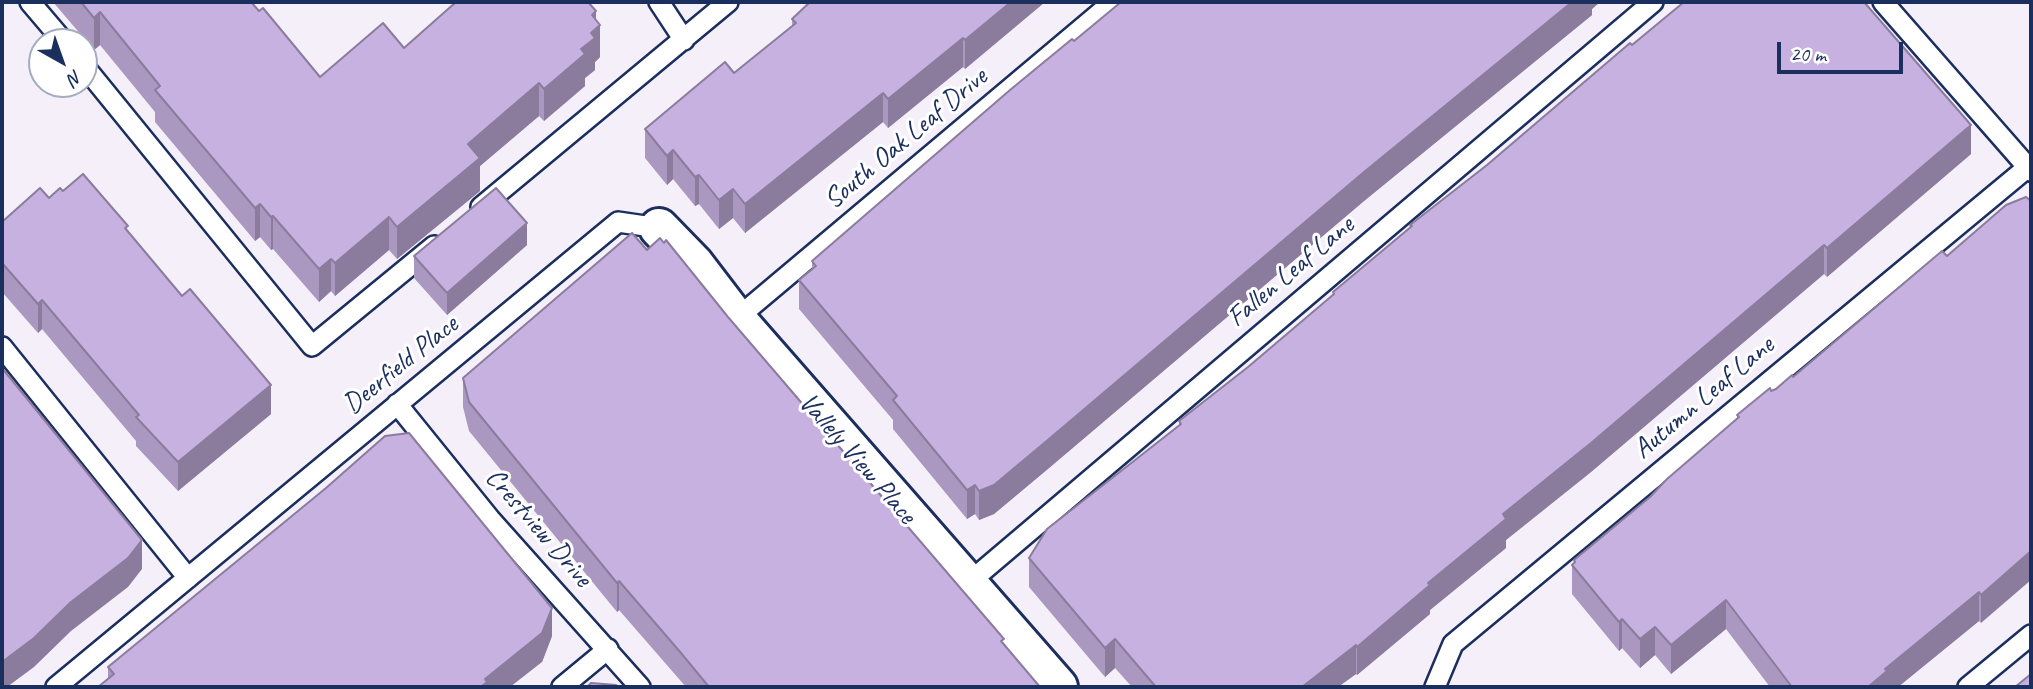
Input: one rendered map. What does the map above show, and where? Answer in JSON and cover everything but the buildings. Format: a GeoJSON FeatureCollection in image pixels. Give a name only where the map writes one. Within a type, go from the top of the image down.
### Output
{"type":"FeatureCollection","features":[{"type":"Feature","properties":{"kind":"street","name":"Vallely View Place"},"geometry":{"type":"LineString","coordinates":[[659,228],[694,264],[736,319],[1058,687]]}},
{"type":"Feature","properties":{"kind":"lane"},"geometry":{"type":"LineString","coordinates":[[30,2],[52,28]]}},
{"type":"Feature","properties":{"kind":"lane"},"geometry":{"type":"LineString","coordinates":[[659,2],[684,40]]}},
{"type":"Feature","properties":{"kind":"lane"},"geometry":{"type":"LineString","coordinates":[[471,216],[728,2]]}},
{"type":"Feature","properties":{"kind":"lane","name":"South Oak Leaf Drive"},"geometry":{"type":"LineString","coordinates":[[736,319],[1113,2]]}},
{"type":"Feature","properties":{"kind":"lane","name":"Fallen Leaf Lane"},"geometry":{"type":"LineString","coordinates":[[966,584],[1653,2]]}},
{"type":"Feature","properties":{"kind":"lane"},"geometry":{"type":"LineString","coordinates":[[1884,2],[2030,169]]}},
{"type":"Feature","properties":{"kind":"lane"},"geometry":{"type":"LineString","coordinates":[[98,83],[312,346],[450,233]]}},
{"type":"Feature","properties":{"kind":"lane","name":"Autumn Leaf Lane"},"geometry":{"type":"LineString","coordinates":[[1435,687],[1452,643],[2030,169]]}},
{"type":"Feature","properties":{"kind":"lane","name":"Deerfield Place"},"geometry":{"type":"LineString","coordinates":[[56,687],[618,222],[659,228]]}},
{"type":"Feature","properties":{"kind":"lane"},"geometry":{"type":"LineString","coordinates":[[2,347],[188,578]]}},
{"type":"Feature","properties":{"kind":"lane","name":"Crestview Drive"},"geometry":{"type":"LineString","coordinates":[[397,404],[490,519],[640,687]]}},
{"type":"Feature","properties":{"kind":"lane"},"geometry":{"type":"LineString","coordinates":[[1968,687],[2031,635]]}},
{"type":"Feature","properties":{"kind":"lane"},"geometry":{"type":"LineString","coordinates":[[562,687],[608,649]]}}]}
